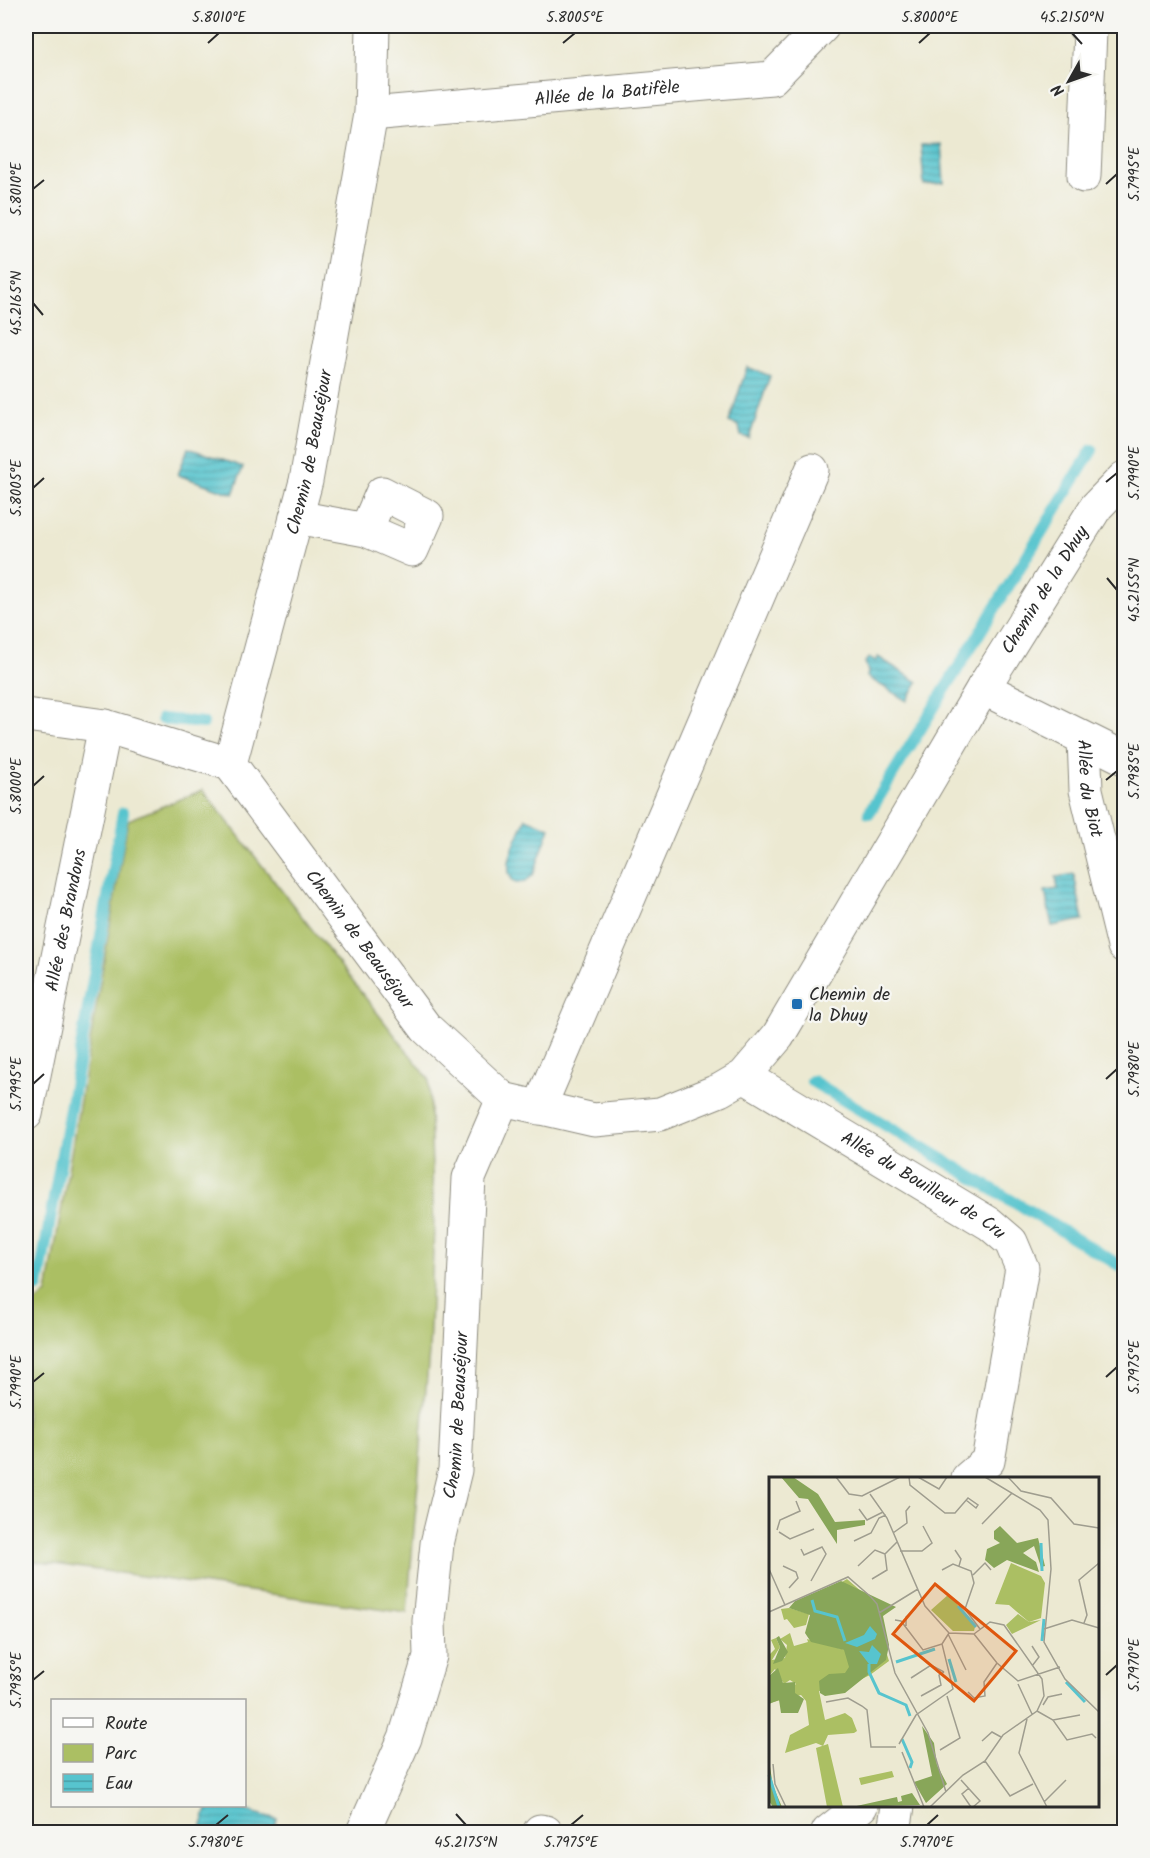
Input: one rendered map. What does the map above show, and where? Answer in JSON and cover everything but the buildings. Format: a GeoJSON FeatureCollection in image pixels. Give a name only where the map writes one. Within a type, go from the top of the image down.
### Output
{"type":"FeatureCollection","features":[{"type":"Feature","properties":{"kind":"street","name":"Chemin de Beauséjour"},"geometry":{"type":"LineString","coordinates":[[363,1833],[405,1738],[430,1656],[429,1621],[436,1553],[455,1470],[469,1178],[503,1099],[426,1028],[230,764],[306,481],[370,114],[372,26]]}},
{"type":"Feature","properties":{"kind":"street","name":"Allée de la Batifèle"},"geometry":{"type":"LineString","coordinates":[[370,114],[772,78],[823,26]]}},
{"type":"Feature","properties":{"kind":"street"},"geometry":{"type":"LineString","coordinates":[[1084,26],[1090,31],[1084,176]]}},
{"type":"Feature","properties":{"kind":"street"},"geometry":{"type":"LineString","coordinates":[[539,1108],[812,470]]}},
{"type":"Feature","properties":{"kind":"street","name":"Chemin de la Dhuy"},"geometry":{"type":"LineString","coordinates":[[503,1099],[594,1120],[660,1114],[720,1090],[744,1076],[778,1036],[983,688],[1096,507],[1125,478]]}},
{"type":"Feature","properties":{"kind":"street"},"geometry":{"type":"LineString","coordinates":[[296,517],[366,530]]}},
{"type":"Feature","properties":{"kind":"street","name":"Allée du Biot"},"geometry":{"type":"LineString","coordinates":[[983,688],[1084,739],[1086,790],[1125,946]]}},
{"type":"Feature","properties":{"kind":"street"},"geometry":{"type":"LineString","coordinates":[[26,715],[105,726],[230,764]]}},
{"type":"Feature","properties":{"kind":"street","name":"Allée des Brandons"},"geometry":{"type":"LineString","coordinates":[[26,1114],[105,726]]}},
{"type":"Feature","properties":{"kind":"street"},"geometry":{"type":"LineString","coordinates":[[1084,739],[1125,758]]}},
{"type":"Feature","properties":{"kind":"street","name":"Allée du Bouilleur de Cru"},"geometry":{"type":"LineString","coordinates":[[744,1076],[990,1224],[1011,1242],[1022,1268],[988,1461],[970,1477]]}},
{"type":"Feature","properties":{"kind":"street"},"geometry":{"type":"LineString","coordinates":[[828,1833],[860,1807]]}},
{"type":"Feature","properties":{"kind":"street"},"geometry":{"type":"LineString","coordinates":[[894,1833],[898,1807]]}},
{"type":"Feature","properties":{"kind":"green space"},"geometry":{"type":"Polygon","coordinates":[[[203,790],[429,1079],[434,1229],[429,1352],[407,1613],[26,1560],[26,1311],[47,1293],[128,820],[203,790]]]}},
{"type":"Feature","properties":{"kind":"water"},"geometry":{"type":"Polygon","coordinates":[[[941,144],[944,183],[924,185],[921,145],[941,144]]]}},
{"type":"Feature","properties":{"kind":"water"},"geometry":{"type":"Polygon","coordinates":[[[747,367],[770,376],[749,438],[741,436],[739,426],[729,422],[747,367]]]}},
{"type":"Feature","properties":{"kind":"water"},"geometry":{"type":"Polygon","coordinates":[[[188,448],[243,467],[233,494],[178,475],[188,448]]]}},
{"type":"Feature","properties":{"kind":"water"},"geometry":{"type":"Polygon","coordinates":[[[878,657],[918,682],[907,701],[867,677],[865,662],[870,658],[876,661],[878,657]]]}},
{"type":"Feature","properties":{"kind":"water"},"geometry":{"type":"Polygon","coordinates":[[[526,818],[550,828],[533,875],[525,882],[516,883],[511,877],[509,861],[526,818]]]}},
{"type":"Feature","properties":{"kind":"water"},"geometry":{"type":"Polygon","coordinates":[[[1074,874],[1083,920],[1052,926],[1045,891],[1058,889],[1056,877],[1074,874]]]}},
{"type":"Feature","properties":{"kind":"water"},"geometry":{"type":"Polygon","coordinates":[[[208,1807],[233,1807],[277,1819],[273,1832],[200,1832],[208,1807]]]}},
{"type":"Feature","properties":{"kind":"waterway"},"geometry":{"type":"LineString","coordinates":[[869,813],[1092,450]]}},
{"type":"Feature","properties":{"kind":"waterway"},"geometry":{"type":"LineString","coordinates":[[162,719],[203,723]]}},
{"type":"Feature","properties":{"kind":"waterway"},"geometry":{"type":"LineString","coordinates":[[38,1287],[123,813]]}},
{"type":"Feature","properties":{"kind":"waterway"},"geometry":{"type":"LineString","coordinates":[[812,1081],[1124,1268]]}},
{"type":"Feature","properties":{"kind":"place","name":"Chemin de la Dhuy"},"geometry":{"type":"Point","coordinates":[797,1004]}}]}
